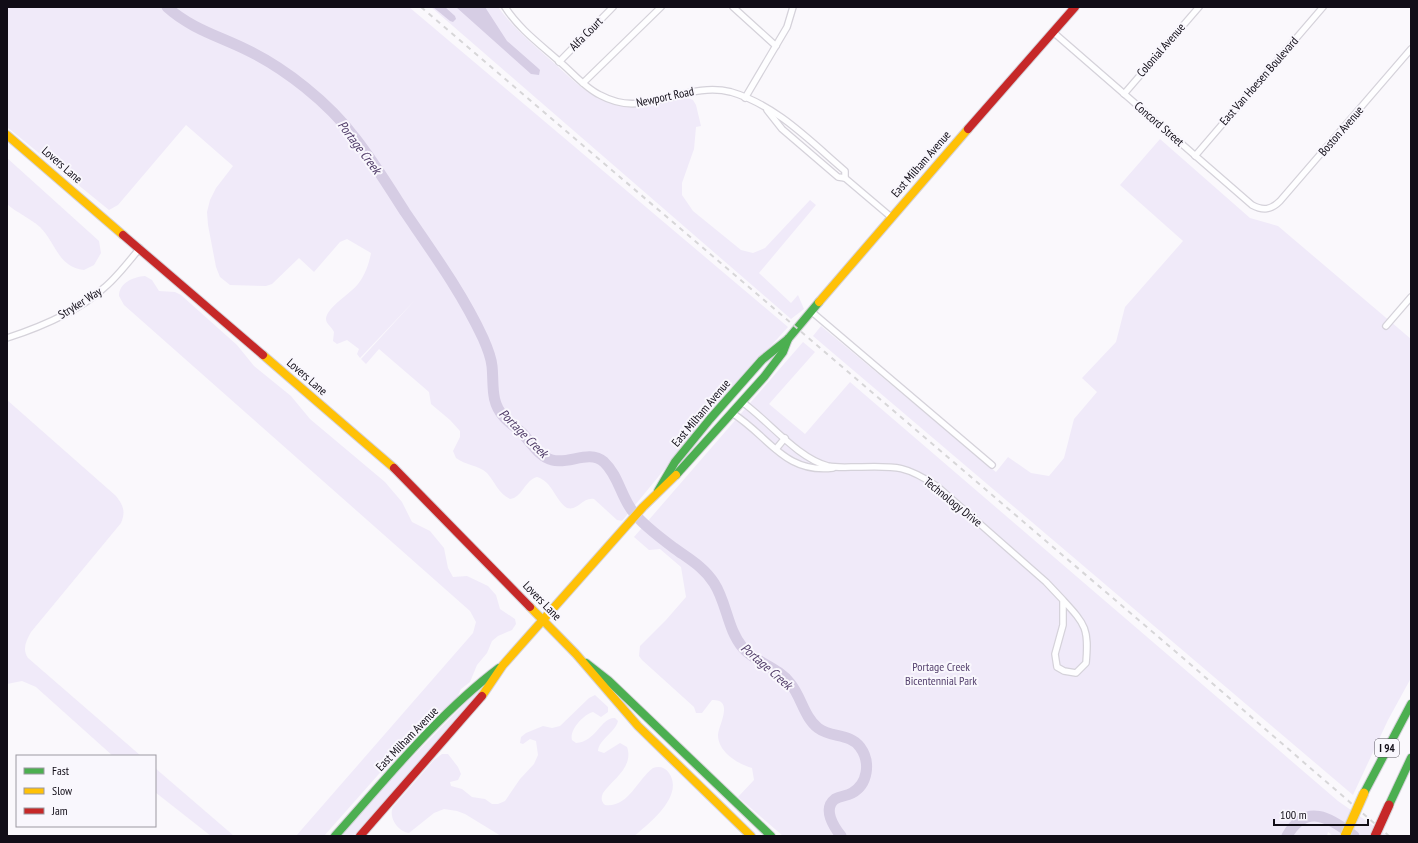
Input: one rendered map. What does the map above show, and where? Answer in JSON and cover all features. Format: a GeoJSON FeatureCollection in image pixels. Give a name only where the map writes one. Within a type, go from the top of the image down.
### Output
{"type":"FeatureCollection","features":[{"type":"Feature","properties":{"kind":"main road","name":"East Milham Avenue"},"geometry":{"type":"LineString","coordinates":[[658,491],[660,484],[679,458],[732,394],[772,351],[788,340],[891,217],[1075,7]]}},
{"type":"Feature","properties":{"kind":"main road","name":"Lovers Lane"},"geometry":{"type":"LineString","coordinates":[[7,135],[400,473],[576,654],[599,685],[655,745],[751,836]]}},
{"type":"Feature","properties":{"kind":"main road","name":"East Milham Avenue"},"geometry":{"type":"LineString","coordinates":[[360,836],[489,688],[503,665],[628,524],[658,491],[665,487],[688,464],[742,402],[783,352],[788,340]]}},
{"type":"Feature","properties":{"kind":"main road","name":"Lovers Lane"},"geometry":{"type":"LineString","coordinates":[[576,654],[609,681],[771,836]]}},
{"type":"Feature","properties":{"kind":"main road","name":"East Milham Avenue"},"geometry":{"type":"LineString","coordinates":[[336,836],[405,758],[443,718],[486,677],[503,665]]}},
{"type":"Feature","properties":{"kind":"main road","name":"I 94"},"geometry":{"type":"LineString","coordinates":[[1345,836],[1364,792],[1411,704]]}},
{"type":"Feature","properties":{"kind":"main road","name":"I 94"},"geometry":{"type":"LineString","coordinates":[[1375,836],[1411,758]]}},
{"type":"Feature","properties":{"kind":"street","name":"Newport Road"},"geometry":{"type":"LineString","coordinates":[[505,7],[512,18],[526,32],[583,83],[599,95],[618,102],[631,104],[658,100],[698,90],[719,90],[745,98],[764,106],[786,120],[845,171],[845,178]]}},
{"type":"Feature","properties":{"kind":"street","name":"Alfa Court"},"geometry":{"type":"LineString","coordinates":[[559,62],[613,7]]}},
{"type":"Feature","properties":{"kind":"street"},"geometry":{"type":"LineString","coordinates":[[583,83],[661,7]]}},
{"type":"Feature","properties":{"kind":"street"},"geometry":{"type":"LineString","coordinates":[[733,7],[776,46]]}},
{"type":"Feature","properties":{"kind":"street"},"geometry":{"type":"LineString","coordinates":[[745,98],[787,27],[793,7]]}},
{"type":"Feature","properties":{"kind":"street","name":"Colonial Avenue"},"geometry":{"type":"LineString","coordinates":[[1124,94],[1199,7]]}},
{"type":"Feature","properties":{"kind":"street","name":"East Van Hoesen Boulevard"},"geometry":{"type":"LineString","coordinates":[[1195,156],[1323,7]]}},
{"type":"Feature","properties":{"kind":"street","name":"Concord Street"},"geometry":{"type":"LineString","coordinates":[[1053,32],[1252,205],[1259,209],[1268,209]]}},
{"type":"Feature","properties":{"kind":"street","name":"Boston Avenue"},"geometry":{"type":"LineString","coordinates":[[1268,209],[1280,201],[1411,49]]}},
{"type":"Feature","properties":{"kind":"street","name":"Newport Road"},"geometry":{"type":"LineString","coordinates":[[764,106],[782,129],[838,178],[845,178],[891,217]]}},
{"type":"Feature","properties":{"kind":"street","name":"Stryker Way"},"geometry":{"type":"LineString","coordinates":[[7,338],[41,326],[86,302],[106,287],[140,248]]}},
{"type":"Feature","properties":{"kind":"street"},"geometry":{"type":"LineString","coordinates":[[1386,326],[1411,297]]}},
{"type":"Feature","properties":{"kind":"street"},"geometry":{"type":"LineString","coordinates":[[812,312],[992,465]]}},
{"type":"Feature","properties":{"kind":"street","name":"Technology Drive"},"geometry":{"type":"LineString","coordinates":[[742,402],[813,459],[828,466],[895,466],[922,476],[970,514],[1046,582],[1064,600],[1083,622],[1088,642],[1086,663],[1076,672],[1064,671],[1057,667],[1055,654],[1063,625],[1064,600]]}},
{"type":"Feature","properties":{"kind":"street"},"geometry":{"type":"LineString","coordinates":[[732,413],[776,449],[804,467],[820,470],[848,467]]}},
{"type":"Feature","properties":{"kind":"street"},"geometry":{"type":"LineString","coordinates":[[776,449],[785,438]]}},
{"type":"Feature","properties":{"kind":"green space"},"geometry":{"type":"Polygon","coordinates":[[[7,7],[409,7],[788,327],[714,409],[622,521],[617,520],[594,499],[586,500],[575,508],[567,508],[559,500],[547,483],[537,477],[529,482],[518,496],[510,499],[500,491],[487,473],[480,468],[456,458],[453,451],[460,437],[460,431],[450,420],[431,404],[429,392],[379,349],[366,364],[361,359],[415,300],[360,358],[357,354],[359,349],[347,340],[337,344],[333,341],[334,332],[326,321],[327,315],[334,305],[355,288],[360,281],[371,253],[347,239],[340,242],[314,272],[299,258],[272,284],[266,286],[230,285],[220,277],[216,267],[207,212],[210,200],[216,188],[233,166],[186,125],[118,205],[109,210],[7,127],[7,7]]]}},
{"type":"Feature","properties":{"kind":"green space"},"geometry":{"type":"Polygon","coordinates":[[[431,7],[498,7],[525,37],[574,81],[589,93],[605,101],[639,107],[681,98],[693,100],[696,105],[701,126],[696,127],[694,149],[682,183],[682,195],[693,211],[741,250],[753,253],[765,248],[810,200],[816,205],[759,273],[791,303],[798,295],[804,309],[791,319],[431,7]]]}},
{"type":"Feature","properties":{"kind":"green space"},"geometry":{"type":"Polygon","coordinates":[[[1160,139],[1250,218],[1278,226],[1411,339],[1411,678],[1388,720],[1353,795],[813,336],[821,326],[996,472],[1008,457],[1031,473],[1049,476],[1064,458],[1074,419],[1097,392],[1082,378],[1116,342],[1125,307],[1183,241],[1120,185],[1160,139]]]}},
{"type":"Feature","properties":{"kind":"green space"},"geometry":{"type":"Polygon","coordinates":[[[7,158],[99,241],[101,253],[94,265],[84,270],[75,268],[68,264],[58,253],[40,227],[7,204],[7,158]]]}},
{"type":"Feature","properties":{"kind":"green space"},"geometry":{"type":"Polygon","coordinates":[[[145,276],[152,280],[159,291],[175,292],[181,295],[237,345],[254,366],[291,396],[310,419],[385,482],[402,502],[412,522],[430,531],[444,548],[448,568],[453,577],[467,576],[488,586],[496,595],[500,609],[515,619],[516,624],[512,630],[498,636],[492,641],[487,653],[477,665],[470,682],[461,689],[457,698],[448,708],[432,714],[324,836],[296,836],[473,633],[476,622],[470,611],[124,305],[119,296],[121,288],[132,279],[145,276]]]}},
{"type":"Feature","properties":{"kind":"green space","name":"Portage Creek Bicentennial Park"},"geometry":{"type":"Polygon","coordinates":[[[803,342],[815,352],[769,404],[805,434],[850,382],[1338,801],[1388,836],[1333,836],[1328,832],[1327,836],[783,836],[738,797],[754,780],[752,768],[735,760],[721,747],[718,735],[724,714],[723,704],[719,701],[712,700],[702,713],[696,713],[694,707],[639,656],[640,646],[686,597],[681,567],[660,549],[649,550],[634,537],[803,342]]]}},
{"type":"Feature","properties":{"kind":"green space"},"geometry":{"type":"Polygon","coordinates":[[[7,400],[116,496],[122,505],[123,512],[123,519],[121,523],[31,632],[25,645],[26,655],[140,755],[112,755],[36,687],[22,681],[7,684],[7,400]]]}},
{"type":"Feature","properties":{"kind":"green space"},"geometry":{"type":"Polygon","coordinates":[[[479,689],[481,691],[355,836],[341,836],[388,782],[479,689]]]}},
{"type":"Feature","properties":{"kind":"green space"},"geometry":{"type":"Polygon","coordinates":[[[595,695],[608,707],[608,712],[601,717],[593,712],[589,713],[575,727],[572,740],[576,743],[589,739],[606,721],[615,718],[618,721],[614,729],[601,743],[598,751],[604,753],[620,743],[627,747],[628,754],[628,761],[625,767],[603,793],[602,799],[604,804],[613,805],[626,798],[653,768],[660,767],[666,769],[673,781],[672,790],[664,807],[651,822],[634,836],[501,836],[465,814],[444,809],[434,813],[409,833],[401,830],[395,823],[392,815],[393,807],[434,760],[442,754],[448,754],[458,767],[461,774],[458,780],[450,782],[451,786],[462,789],[472,797],[485,799],[492,804],[498,804],[505,801],[520,779],[534,764],[538,755],[536,741],[530,739],[523,744],[520,743],[521,737],[526,733],[543,726],[552,728],[560,726],[589,698],[595,695]]]}},
{"type":"Feature","properties":{"kind":"green space"},"geometry":{"type":"Polygon","coordinates":[[[156,769],[234,836],[211,836],[156,793],[156,769]]]}},
{"type":"Feature","properties":{"kind":"shaded area"},"geometry":{"type":"Polygon","coordinates":[[[433,7],[445,7],[455,16],[456,19],[453,22],[450,21],[433,7]]]}},
{"type":"Feature","properties":{"kind":"shaded area"},"geometry":{"type":"Polygon","coordinates":[[[456,7],[485,7],[507,41],[540,70],[539,75],[531,74],[456,7]]]}},
{"type":"Feature","properties":{"kind":"waterway","name":"Portage Creek"},"geometry":{"type":"LineString","coordinates":[[167,7],[185,21],[245,49],[291,76],[332,112],[355,138],[375,165],[466,305],[489,352],[496,405],[504,417],[522,433],[539,453],[547,458],[565,461],[592,457],[598,458],[604,462],[617,480],[626,501],[638,518],[658,536],[706,572],[710,577],[722,599],[734,633],[743,648],[754,658],[779,673],[790,683],[809,718],[818,728],[829,733],[846,737],[860,747],[866,759],[867,766],[862,784],[850,794],[835,799],[829,808],[830,818],[841,836]]}},
{"type":"Feature","properties":{"kind":"waterway","name":"Portage Creek"},"geometry":{"type":"LineString","coordinates":[[1287,836],[1294,826],[1302,819],[1310,816],[1319,816],[1328,819],[1354,836]]}},
{"type":"Feature","properties":{"kind":"railway"},"geometry":{"type":"LineString","coordinates":[[421,7],[1389,836]]}},
{"type":"Feature","properties":{"kind":"traffic: fast"},"geometry":{"type":"LineString","coordinates":[[658,491],[675,462],[710,419],[762,360],[788,339],[819,302]]}},
{"type":"Feature","properties":{"kind":"traffic: fast"},"geometry":{"type":"LineString","coordinates":[[676,475],[764,377],[783,352],[788,339]]}},
{"type":"Feature","properties":{"kind":"traffic: fast"},"geometry":{"type":"LineString","coordinates":[[586,663],[609,681],[771,836]]}},
{"type":"Feature","properties":{"kind":"traffic: fast"},"geometry":{"type":"LineString","coordinates":[[335,836],[434,726],[477,686],[499,668]]}},
{"type":"Feature","properties":{"kind":"traffic: fast"},"geometry":{"type":"LineString","coordinates":[[1364,793],[1411,704]]}},
{"type":"Feature","properties":{"kind":"traffic: fast"},"geometry":{"type":"LineString","coordinates":[[1389,805],[1411,758]]}},
{"type":"Feature","properties":{"kind":"traffic: slow"},"geometry":{"type":"LineString","coordinates":[[819,302],[968,129]]}},
{"type":"Feature","properties":{"kind":"traffic: slow"},"geometry":{"type":"LineString","coordinates":[[7,135],[123,235]]}},
{"type":"Feature","properties":{"kind":"traffic: slow"},"geometry":{"type":"LineString","coordinates":[[263,355],[394,468]]}},
{"type":"Feature","properties":{"kind":"traffic: slow"},"geometry":{"type":"LineString","coordinates":[[482,696],[503,665],[643,507],[676,475]]}},
{"type":"Feature","properties":{"kind":"traffic: slow"},"geometry":{"type":"LineString","coordinates":[[530,607],[576,654],[638,726],[751,836]]}},
{"type":"Feature","properties":{"kind":"traffic: slow"},"geometry":{"type":"LineString","coordinates":[[1345,836],[1364,793]]}},
{"type":"Feature","properties":{"kind":"traffic: jam"},"geometry":{"type":"LineString","coordinates":[[968,129],[1075,7]]}},
{"type":"Feature","properties":{"kind":"traffic: jam"},"geometry":{"type":"LineString","coordinates":[[123,235],[263,355]]}},
{"type":"Feature","properties":{"kind":"traffic: jam"},"geometry":{"type":"LineString","coordinates":[[394,468],[530,607]]}},
{"type":"Feature","properties":{"kind":"traffic: jam"},"geometry":{"type":"LineString","coordinates":[[360,836],[482,696]]}},
{"type":"Feature","properties":{"kind":"traffic: jam"},"geometry":{"type":"LineString","coordinates":[[1375,836],[1389,805]]}}]}
